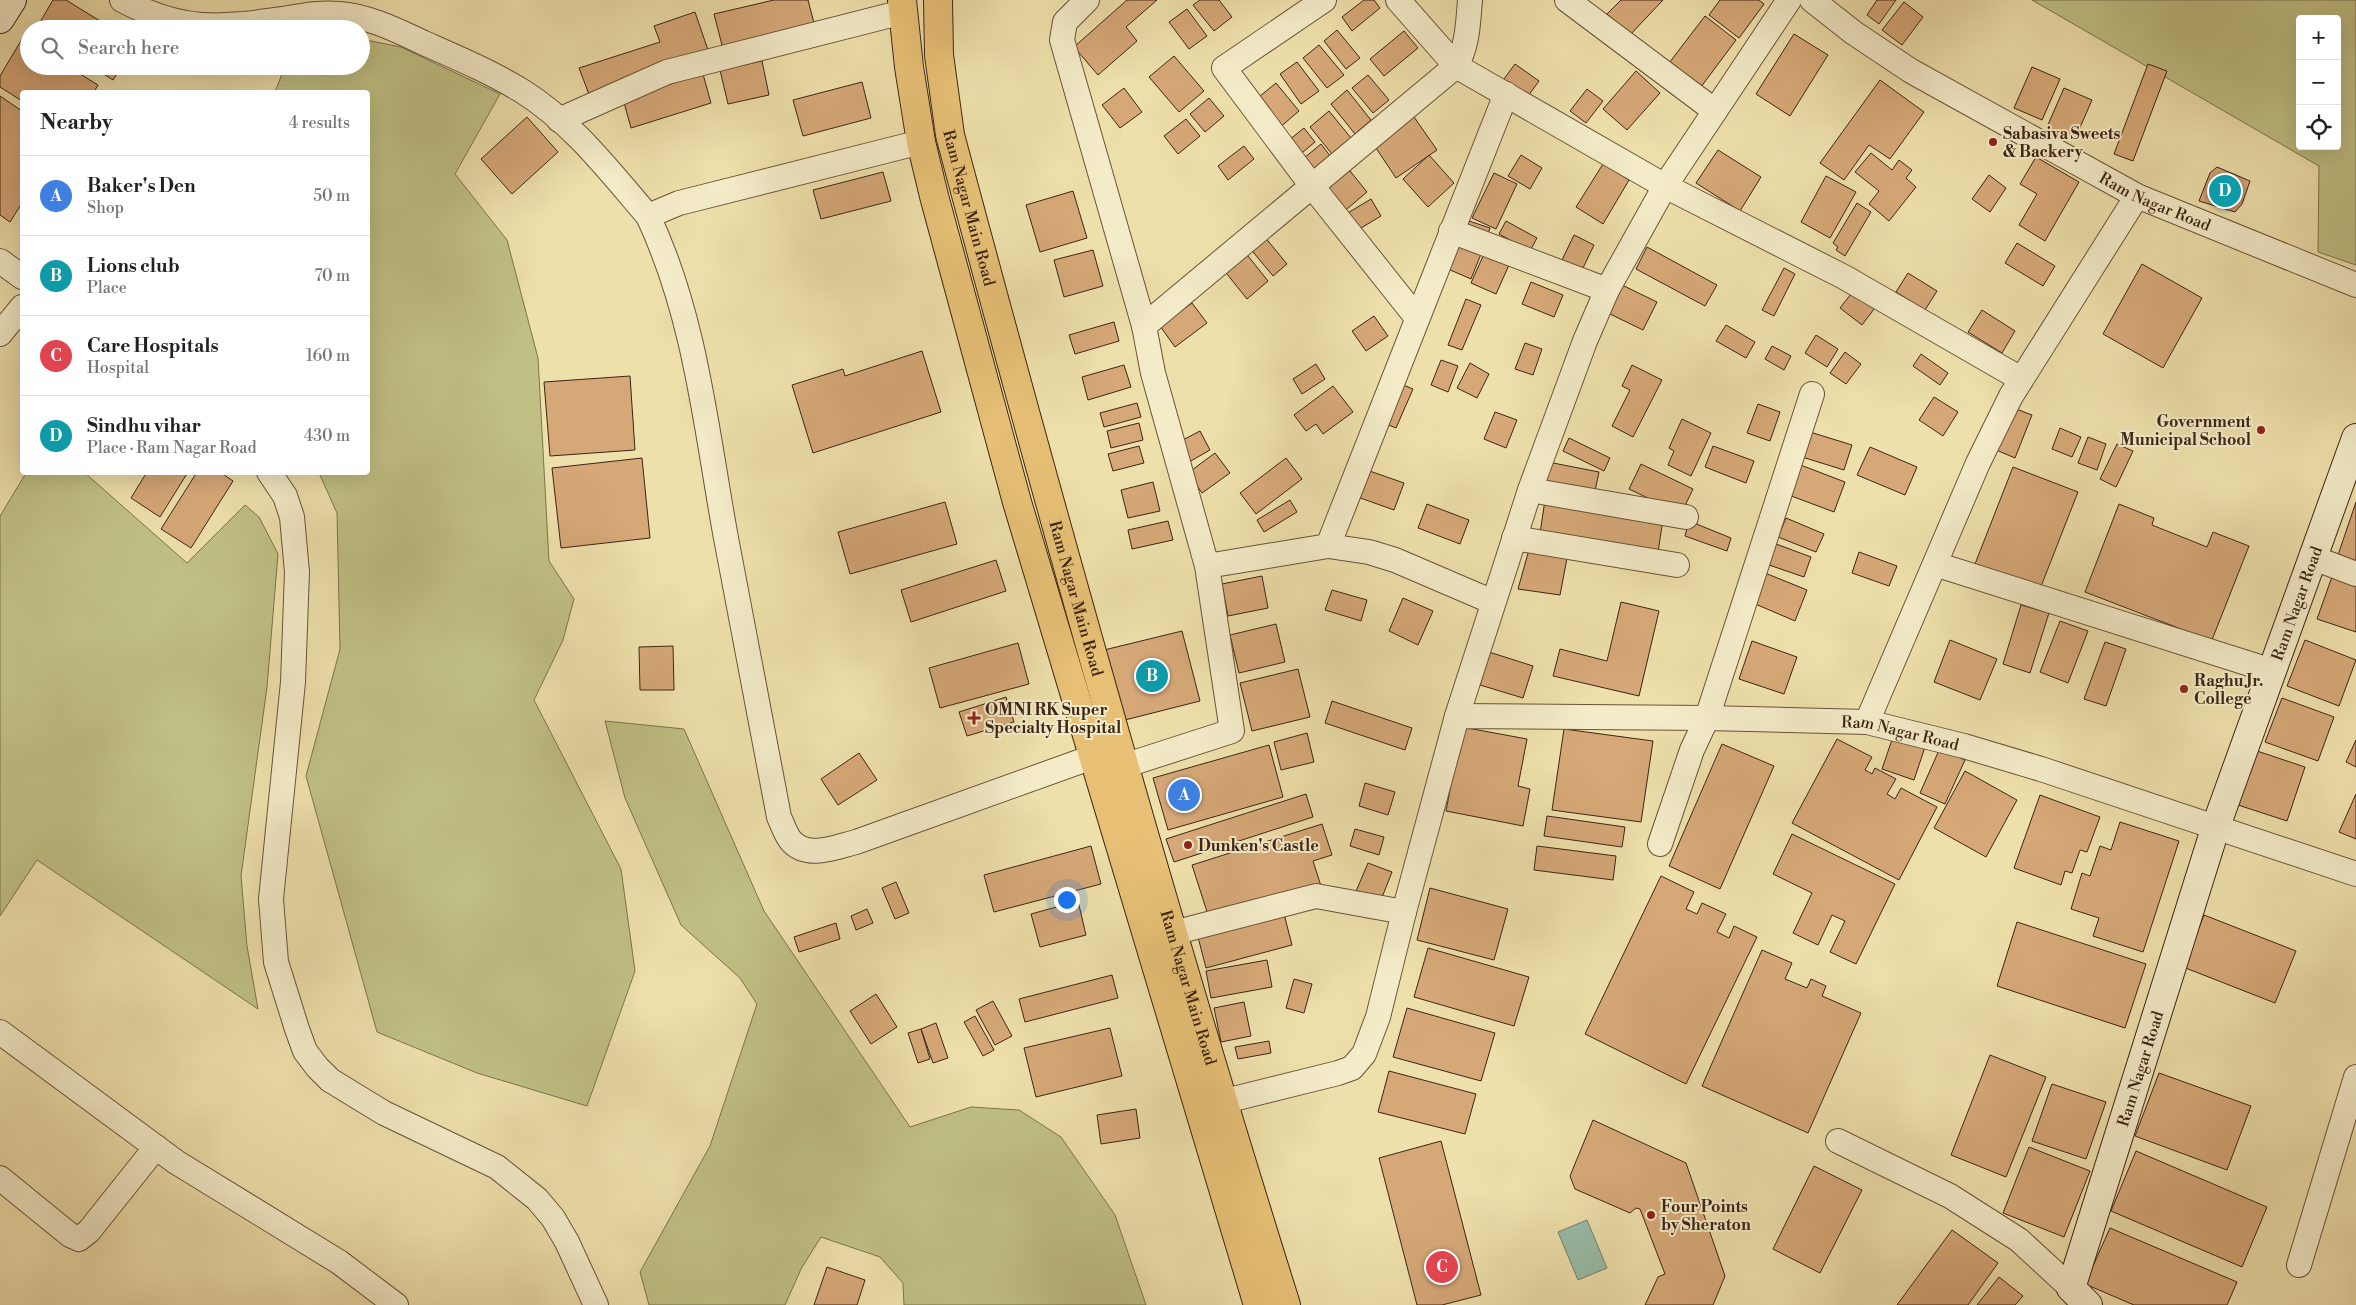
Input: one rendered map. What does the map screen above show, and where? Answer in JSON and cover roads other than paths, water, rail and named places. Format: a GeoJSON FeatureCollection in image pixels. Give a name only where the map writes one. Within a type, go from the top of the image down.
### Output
{"type":"FeatureCollection","features":[{"type":"Feature","properties":{"kind":"main road","name":"Ram Nagar Main Road"},"geometry":{"type":"LineString","coordinates":[[938,0],[939,55],[950,135],[1046,497],[1109,761],[1146,844],[1173,934],[1211,1105],[1286,1305]]}},
{"type":"Feature","properties":{"kind":"main road"},"geometry":{"type":"LineString","coordinates":[[902,6],[908,67],[921,142],[1017,502],[1109,761],[1211,1105],[1258,1305]]}},
{"type":"Feature","properties":{"kind":"street"},"geometry":{"type":"LineString","coordinates":[[0,19],[12,0]]}},
{"type":"Feature","properties":{"kind":"street"},"geometry":{"type":"LineString","coordinates":[[122,0],[148,14],[166,20]]}},
{"type":"Feature","properties":{"kind":"street"},"geometry":{"type":"LineString","coordinates":[[370,20],[481,68],[524,92],[560,120],[597,157],[648,216],[664,249],[676,284],[700,379],[726,538],[779,817],[790,841],[801,849],[817,852],[856,842],[1109,761],[1232,731],[1207,566],[1153,373],[1144,326],[1062,40],[1065,22],[1087,0]]}},
{"type":"Feature","properties":{"kind":"street"},"geometry":{"type":"LineString","coordinates":[[1324,0],[1224,68],[1312,186],[1416,318]]}},
{"type":"Feature","properties":{"kind":"street"},"geometry":{"type":"LineString","coordinates":[[1398,0],[1456,66],[1665,186],[1844,277],[2021,379]]}},
{"type":"Feature","properties":{"kind":"street"},"geometry":{"type":"LineString","coordinates":[[1144,326],[1456,66],[1463,54],[1466,41],[1470,0]]}},
{"type":"Feature","properties":{"kind":"street"},"geometry":{"type":"LineString","coordinates":[[1567,0],[1715,111]]}},
{"type":"Feature","properties":{"kind":"street"},"geometry":{"type":"LineString","coordinates":[[1211,1105],[1352,1068],[1364,1054],[1378,1017],[1404,912],[1457,716],[1530,490],[1585,341],[1607,290],[1665,186],[1789,0]]}},
{"type":"Feature","properties":{"kind":"street","name":"Ram Nagar Road"},"geometry":{"type":"LineString","coordinates":[[1812,0],[1854,33],[1911,71],[2137,196],[2356,285]]}},
{"type":"Feature","properties":{"kind":"street"},"geometry":{"type":"LineString","coordinates":[[560,120],[667,72],[902,6]]}},
{"type":"Feature","properties":{"kind":"street"},"geometry":{"type":"LineString","coordinates":[[274,20],[319,14],[360,16],[369,20]]}},
{"type":"Feature","properties":{"kind":"street"},"geometry":{"type":"LineString","coordinates":[[1328,546],[1416,318],[1506,94]]}},
{"type":"Feature","properties":{"kind":"street"},"geometry":{"type":"LineString","coordinates":[[648,216],[679,203],[921,142]]}},
{"type":"Feature","properties":{"kind":"street"},"geometry":{"type":"LineString","coordinates":[[1868,722],[1978,463],[2021,379],[2137,196]]}},
{"type":"Feature","properties":{"kind":"street"},"geometry":{"type":"LineString","coordinates":[[1451,231],[1607,290]]}},
{"type":"Feature","properties":{"kind":"street"},"geometry":{"type":"LineString","coordinates":[[0,261],[20,276]]}},
{"type":"Feature","properties":{"kind":"street"},"geometry":{"type":"LineString","coordinates":[[0,334],[20,309]]}},
{"type":"Feature","properties":{"kind":"street"},"geometry":{"type":"LineString","coordinates":[[1660,844],[1692,750],[1707,718],[1812,394]]}},
{"type":"Feature","properties":{"kind":"street","name":"Ram Nagar Road"},"geometry":{"type":"LineString","coordinates":[[2080,1296],[2216,826],[2356,438]]}},
{"type":"Feature","properties":{"kind":"street"},"geometry":{"type":"LineString","coordinates":[[271,475],[285,496],[292,517],[297,572],[293,682],[271,899],[276,962],[296,1029],[305,1051],[330,1080],[384,1113],[497,1167],[537,1199],[553,1218],[567,1242],[596,1305]]}},
{"type":"Feature","properties":{"kind":"street"},"geometry":{"type":"LineString","coordinates":[[1530,490],[1686,517]]}},
{"type":"Feature","properties":{"kind":"street"},"geometry":{"type":"LineString","coordinates":[[1514,538],[1676,566]]}},
{"type":"Feature","properties":{"kind":"street"},"geometry":{"type":"LineString","coordinates":[[1207,566],[1328,546],[1369,552],[1395,560],[1493,602]]}},
{"type":"Feature","properties":{"kind":"street"},"geometry":{"type":"LineString","coordinates":[[2314,558],[2356,574]]}},
{"type":"Feature","properties":{"kind":"street"},"geometry":{"type":"LineString","coordinates":[[1935,564],[2272,671]]}},
{"type":"Feature","properties":{"kind":"street","name":"Ram Nagar Road"},"geometry":{"type":"LineString","coordinates":[[1457,716],[1707,718],[1868,722],[1964,746],[2033,766],[2356,874]]}},
{"type":"Feature","properties":{"kind":"street"},"geometry":{"type":"LineString","coordinates":[[1173,934],[1316,896],[1404,912]]}},
{"type":"Feature","properties":{"kind":"street"},"geometry":{"type":"LineString","coordinates":[[0,1032],[156,1147],[201,1178],[339,1262],[396,1305]]}},
{"type":"Feature","properties":{"kind":"street"},"geometry":{"type":"LineString","coordinates":[[2299,1264],[2356,1077]]}},
{"type":"Feature","properties":{"kind":"street"},"geometry":{"type":"LineString","coordinates":[[1838,1141],[1950,1196],[2018,1240],[2080,1296]]}},
{"type":"Feature","properties":{"kind":"street"},"geometry":{"type":"LineString","coordinates":[[0,1178],[70,1235],[79,1239],[89,1231],[156,1147]]}},
{"type":"Feature","properties":{"kind":"place","name":"Sabasiva Sweets & Backery"},"geometry":{"type":"Point","coordinates":[1993,142]}},
{"type":"Feature","properties":{"kind":"place","name":"Sindhu vihar"},"geometry":{"type":"Point","coordinates":[2225,191]}},
{"type":"Feature","properties":{"kind":"place","name":"Government Municipal School"},"geometry":{"type":"Point","coordinates":[2261,430]}},
{"type":"Feature","properties":{"kind":"place","name":"Lions club"},"geometry":{"type":"Point","coordinates":[1152,676]}},
{"type":"Feature","properties":{"kind":"place","name":"Raghu Jr. College"},"geometry":{"type":"Point","coordinates":[2184,689]}},
{"type":"Feature","properties":{"kind":"place","name":"OMNI RK Super Specialty Hospital"},"geometry":{"type":"Point","coordinates":[974,718]}},
{"type":"Feature","properties":{"kind":"place","name":"Baker's Den"},"geometry":{"type":"Point","coordinates":[1184,795]}},
{"type":"Feature","properties":{"kind":"place","name":"Dunken's Castle"},"geometry":{"type":"Point","coordinates":[1188,845]}},
{"type":"Feature","properties":{"kind":"place","name":"Four Points by Sheraton"},"geometry":{"type":"Point","coordinates":[1651,1215]}},
{"type":"Feature","properties":{"kind":"place","name":"Care Hospitals"},"geometry":{"type":"Point","coordinates":[1442,1267]}}]}
